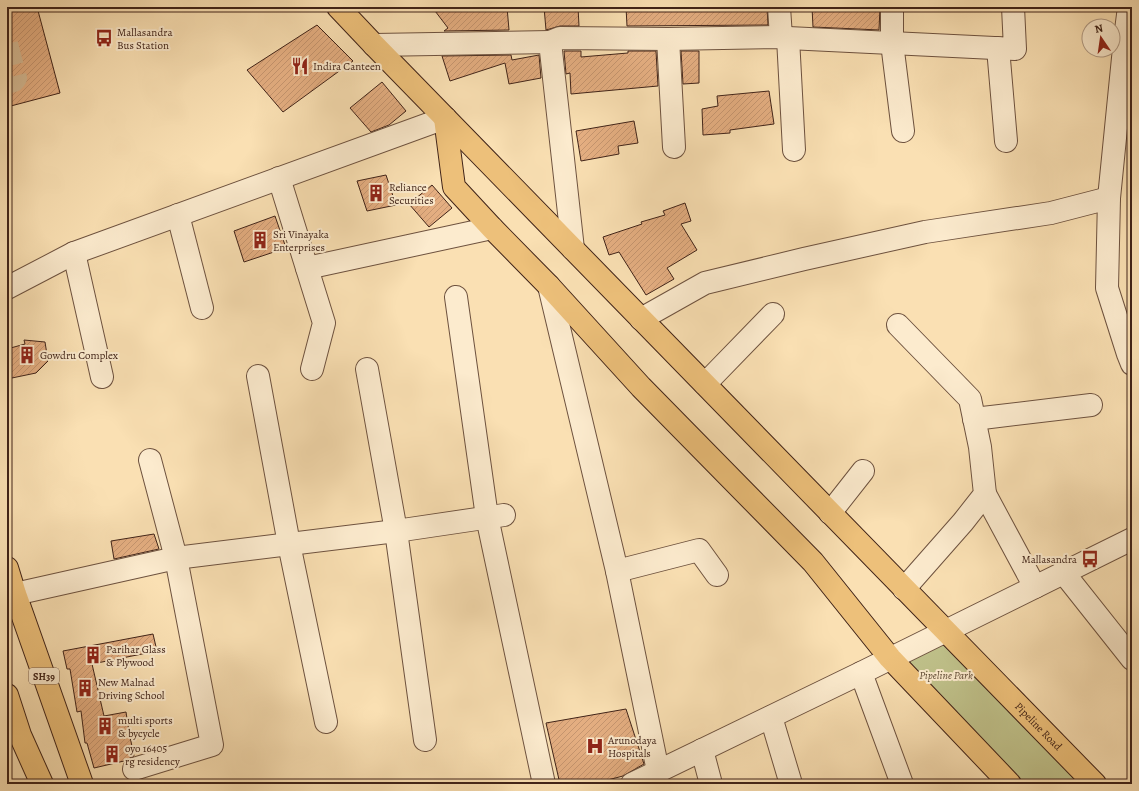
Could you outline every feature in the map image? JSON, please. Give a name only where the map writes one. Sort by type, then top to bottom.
[{"type":"main road","name":"Pipeline Road","points":[[338,7],[573,250],[1095,784]]},
{"type":"main road","points":[[445,118],[454,187],[549,286],[641,387],[814,562],[890,658],[1010,783]]},
{"type":"main road","name":"SH39","points":[[7,568],[82,784]]},
{"type":"main road","points":[[7,695],[20,735],[42,784]]},
{"type":"street","points":[[779,7],[784,38],[794,150]]},
{"type":"street","points":[[892,7],[892,43],[903,131]]},
{"type":"street","points":[[374,45],[550,42],[560,38],[784,38],[1014,49],[1013,7]]},
{"type":"street","points":[[1129,7],[1125,107],[1109,198],[1107,288],[1131,357]]},
{"type":"street","points":[[668,39],[674,147]]},
{"type":"street","points":[[550,42],[573,250]]},
{"type":"street","points":[[998,48],[1006,141]]},
{"type":"street","points":[[7,288],[74,253],[445,118]]},
{"type":"street","points":[[279,178],[324,323],[312,369]]},
{"type":"street","points":[[641,319],[705,283],[804,258],[918,234],[1051,213],[1109,198]]},
{"type":"street","points":[[178,215],[202,308]]},
{"type":"street","points":[[307,268],[492,228]]},
{"type":"street","points":[[74,253],[102,377]]},
{"type":"street","points":[[549,286],[617,571],[658,771]]},
{"type":"street","points":[[456,297],[544,784]]},
{"type":"street","points":[[705,384],[773,314]]},
{"type":"street","points":[[898,325],[970,399],[980,448],[985,494],[1035,587]]},
{"type":"street","points":[[367,369],[396,531],[425,740]]},
{"type":"street","points":[[258,376],[289,544],[326,722]]},
{"type":"street","points":[[974,419],[1091,405]]},
{"type":"street","points":[[134,769],[212,745],[176,558],[150,460]]},
{"type":"street","points":[[830,513],[863,471]]},
{"type":"street","points":[[904,589],[964,522],[985,494]]},
{"type":"street","points":[[15,594],[176,558],[396,531],[495,516]]},
{"type":"street","points":[[632,784],[861,673],[1132,538]]},
{"type":"street","points":[[617,571],[699,550],[717,574]]},
{"type":"street","points":[[1063,572],[1132,659]]},
{"type":"street","points":[[1010,783],[907,666],[951,641],[1090,784]]},
{"type":"street","points":[[861,673],[902,784]]},
{"type":"street","points":[[771,717],[791,784]]},
{"type":"street","points":[[702,750],[711,784]]},
{"type":"green space","name":"Pipeline Park","points":[[946,640],[1082,784],[1018,784],[902,663]]},
{"type":"building","points":[[7,7],[37,7],[60,93],[7,107]]},
{"type":"building","points":[[432,7],[507,7],[509,30],[444,31],[448,28]]},
{"type":"building","points":[[544,7],[578,7],[579,26],[560,26],[546,30]]},
{"type":"building","points":[[626,7],[767,7],[768,25],[627,26]]},
{"type":"building","points":[[812,7],[880,7],[879,30],[813,27]]},
{"type":"building","name":"Indira Canteen","points":[[317,25],[353,61],[283,112],[247,70]]},
{"type":"building","points":[[564,51],[581,51],[581,57],[628,53],[628,51],[656,51],[658,86],[571,94],[570,73],[566,74]]},
{"type":"building","points":[[681,51],[699,51],[699,83],[683,84]]},
{"type":"building","points":[[511,55],[512,60],[539,55],[541,78],[509,84],[505,63],[450,81],[442,56]]},
{"type":"building","points":[[382,82],[406,111],[389,125],[371,132],[350,108]]},
{"type":"building","points":[[769,91],[774,124],[730,130],[730,133],[703,135],[702,109],[718,106],[717,96]]},
{"type":"building","points":[[634,121],[638,143],[618,146],[619,154],[581,161],[576,131]]},
{"type":"building","name":"Reliance Securities","points":[[386,175],[396,205],[367,211],[357,181]]},
{"type":"building","points":[[432,185],[452,208],[429,227],[409,204]]},
{"type":"building","points":[[685,203],[691,221],[681,224],[697,250],[667,268],[674,279],[646,295],[619,252],[609,255],[603,237],[642,224],[641,222],[665,215],[663,211]]},
{"type":"building","name":"Sri Vinayaka Enterprises","points":[[275,216],[286,248],[244,262],[234,231]]},
{"type":"building","name":"Gowdru Complex","points":[[24,340],[45,342],[48,361],[36,373],[7,379],[7,349],[25,344]]},
{"type":"building","points":[[154,534],[159,549],[114,559],[111,541]]},
{"type":"building","points":[[153,634],[157,651],[92,664],[104,716],[126,712],[134,756],[124,761],[94,768],[87,743],[85,743],[81,711],[77,712],[70,669],[67,669],[63,651]]},
{"type":"building","name":"Arunodaya Hospitals","points":[[626,709],[644,764],[623,776],[592,784],[560,784],[546,723]]},
{"type":"tunnel","points":[[7,44],[16,78],[14,81],[7,83]]},
{"type":"place","name":"Mallasandra Bus Station","points":[[104,38]]},
{"type":"place","name":"Indira Canteen","points":[[300,66]]},
{"type":"place","name":"Reliance Securities","points":[[376,193]]},
{"type":"place","name":"Sri Vinayaka Enterprises","points":[[260,240]]},
{"type":"place","name":"Gowdru Complex","points":[[27,355]]},
{"type":"place","name":"Mallasandra","points":[[1090,559]]},
{"type":"place","name":"Parihar Glass & Plywood","points":[[93,655]]},
{"type":"place","name":"New Malnad Driving School","points":[[85,688]]},
{"type":"place","name":"multi sports & bycycle","points":[[105,726]]},
{"type":"place","name":"Arunodaya Hospitals","points":[[595,746]]},
{"type":"place","name":"oyo 16405 rg residency","points":[[112,754]]}]
